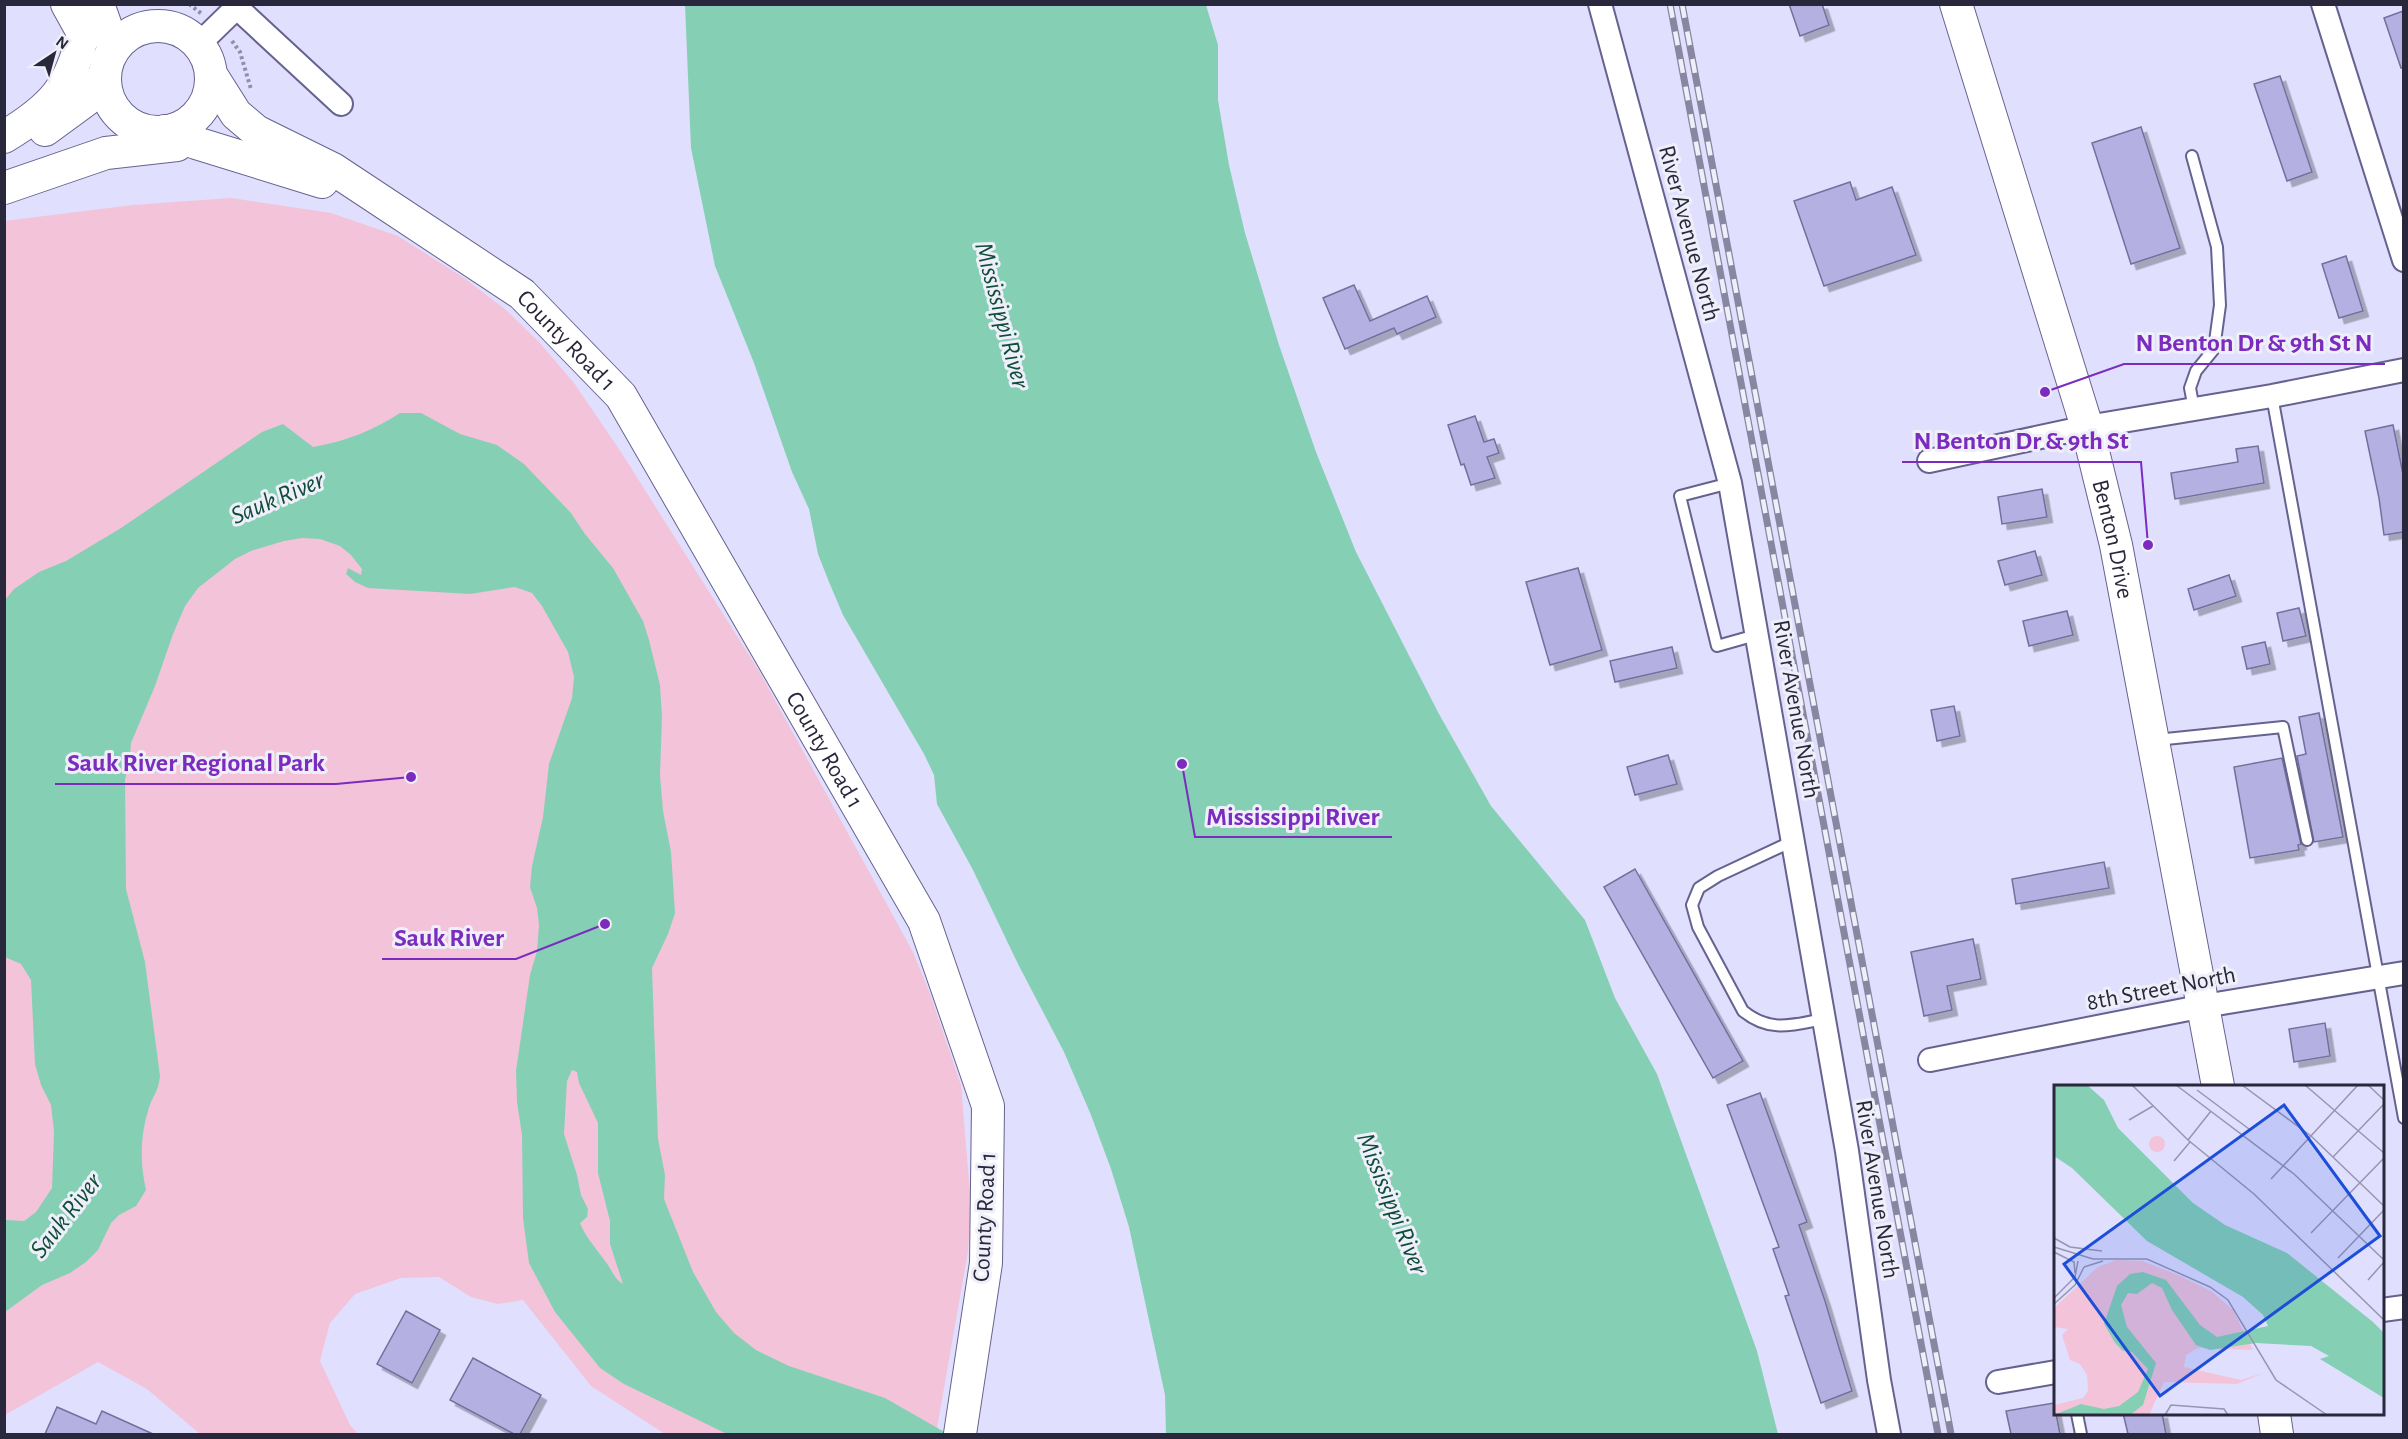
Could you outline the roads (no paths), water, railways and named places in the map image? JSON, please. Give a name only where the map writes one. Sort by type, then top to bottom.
[{"type":"street","points":[[4,137],[32,120],[56,99],[69,77],[78,56],[83,33],[67,4]]},
{"type":"street","points":[[98,4],[110,61],[107,92],[114,108],[127,121],[152,131],[165,131],[181,127],[194,118],[204,106],[210,92],[212,76],[198,27],[151,4]]},
{"type":"street","name":"River Avenue North","points":[[1600,4],[1730,483],[1846,1151],[1889,1434]]},
{"type":"street","name":"Benton Drive","points":[[1956,4],[2086,427],[2116,544],[2218,1085]]},
{"type":"street","points":[[2323,4],[2403,260]]},
{"type":"street","points":[[4,149],[40,134],[86,100],[125,37],[139,29],[163,26],[198,27],[234,6],[341,104]]},
{"type":"street","name":"County Road 1","points":[[212,76],[236,114],[256,131],[333,169],[522,294],[621,396],[924,921],[988,1106],[986,1263],[960,1434]]},
{"type":"street","points":[[4,183],[127,121]]},
{"type":"street","name":"County Road 1","points":[[165,131],[196,143],[379,199]]},
{"type":"street","points":[[4,188],[106,153],[196,143]]},
{"type":"street","points":[[1929,461],[2086,427],[2272,396],[2403,370]]},
{"type":"street","name":"8th Street North","points":[[1930,1060],[2204,1006],[2403,973]]},
{"type":"street","points":[[2384,1310],[2403,1307]]},
{"type":"street","points":[[1998,1382],[2054,1372]]},
{"type":"street","points":[[2274,1415],[2277,1434]]},
{"type":"lane","points":[[2192,156],[2217,247],[2220,305],[2214,349],[2196,371],[2190,388],[2194,409]]},
{"type":"lane","points":[[2272,396],[2403,1118]]},
{"type":"lane","points":[[1730,483],[1680,496],[1717,646],[1756,635]]},
{"type":"lane","points":[[2153,740],[2283,727],[2307,840]]},
{"type":"lane","points":[[1792,841],[1718,876],[1699,888],[1692,905],[1698,927],[1743,1011],[1755,1020],[1781,1026],[1823,1019]]},
{"type":"lane","points":[[2077,1415],[2081,1434]]},
{"type":"water","points":[[685,5],[1206,5],[1218,45],[1218,100],[1229,165],[1245,233],[1279,345],[1316,452],[1356,552],[1439,714],[1491,806],[1585,920],[1615,998],[1657,1074],[1757,1351],[1778,1434],[1166,1434],[1165,1395],[1129,1227],[1091,1115],[1064,1052],[973,870],[937,804],[934,775],[924,754],[843,615],[818,554],[809,509],[792,472],[754,363],[715,266],[691,148]]},
{"type":"water","name":"Sauk River","points":[[400,413],[421,413],[460,434],[497,445],[524,464],[571,513],[613,568],[643,621],[660,685],[662,717],[660,775],[663,811],[671,852],[675,913],[652,968],[658,1139],[665,1175],[664,1199],[693,1272],[716,1312],[734,1333],[756,1350],[789,1366],[885,1398],[948,1434],[727,1434],[624,1384],[600,1368],[555,1312],[529,1263],[523,1218],[522,1135],[517,1102],[516,1071],[530,975],[537,951],[539,925],[537,908],[530,887],[532,866],[543,817],[549,764],[572,698],[574,677],[568,652],[532,593],[515,587],[470,594],[368,588],[355,582],[346,574],[348,568],[361,575],[362,569],[351,555],[340,546],[320,539],[302,538],[284,541],[251,551],[235,559],[198,588],[185,606],[173,634],[155,686],[131,743],[125,780],[126,889],[145,962],[160,1076],[143,1131],[142,1160],[146,1190],[136,1206],[119,1215],[111,1223],[98,1250],[86,1262],[70,1273],[42,1285],[5,1312],[5,1220],[24,1221],[36,1212],[52,1188],[54,1132],[51,1105],[41,1085],[35,1064],[31,980],[21,964],[5,957],[5,600],[14,589],[39,572],[66,561],[121,528],[262,432],[283,424],[313,447],[348,438]],"holes":[[[572,1070],[577,1072],[579,1083],[598,1123],[598,1173],[610,1221],[610,1244],[623,1284],[588,1238],[580,1223],[587,1217],[588,1209],[581,1195],[564,1134],[567,1081]]]},
{"type":"railway","points":[[1670,4],[1938,1434]]},
{"type":"railway","points":[[1682,4],[1951,1434]]},
{"type":"place","name":"N Benton Dr & 9th St N","points":[[2045,392]]},
{"type":"place","name":"N Benton Dr & 9th St","points":[[2148,545]]},
{"type":"place","name":"Mississippi River","points":[[1182,764]]},
{"type":"place","name":"Sauk River Regional Park","points":[[411,777]]},
{"type":"place","name":"Sauk River","points":[[605,924]]}]
